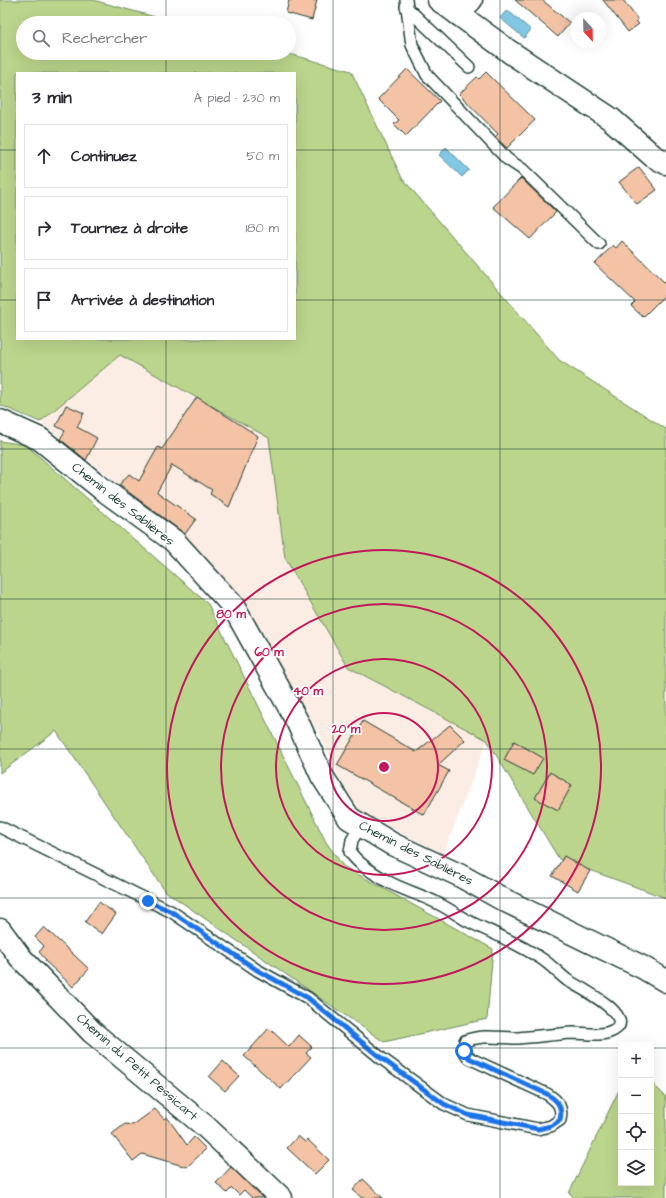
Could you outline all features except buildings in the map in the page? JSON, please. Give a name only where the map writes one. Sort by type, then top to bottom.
[{"type":"street","points":[[439,0],[464,7],[510,52],[611,119],[653,156],[666,163]]},
{"type":"street","name":"Chemin des Sablières","points":[[0,421],[40,439],[101,488],[174,542],[233,606],[298,723],[322,776],[349,818],[392,844],[458,875],[506,901],[666,981]]},
{"type":"street","name":"Chemin du Petit Pessicart","points":[[0,930],[20,957],[92,1032],[206,1127],[281,1198]]},
{"type":"lane","points":[[406,4],[469,67]]},
{"type":"lane","points":[[406,4],[412,45],[427,74],[507,159],[522,169],[599,244]]},
{"type":"lane","points":[[0,827],[172,912],[257,970],[308,998],[381,1058],[444,1104],[468,1115],[518,1126],[538,1129],[551,1126],[560,1120],[562,1111],[558,1102],[547,1094],[469,1058],[464,1051],[465,1041],[475,1037],[517,1038],[573,1033],[598,1034],[609,1032],[615,1030],[618,1026],[619,1020],[614,1011],[597,998],[568,980],[542,959],[517,944],[466,919],[436,902],[385,881],[362,864],[350,852],[352,840],[362,826]]},
{"type":"shaded area","points":[[120,355],[269,438],[285,558],[348,667],[487,740],[443,856],[351,806],[321,736],[194,545],[40,422]]},
{"type":"green space","points":[[0,0],[93,0],[151,16],[16,16],[16,60],[296,60],[296,56],[351,71],[402,178],[559,360],[666,429],[666,898],[559,859],[487,740],[348,667],[285,558],[269,438],[120,355],[40,422],[0,405]]},
{"type":"green space","points":[[0,441],[26,445],[208,604],[326,842],[343,866],[493,949],[487,1019],[384,1042],[165,891],[56,731],[0,773]]},
{"type":"green space","points":[[654,1085],[666,1097],[666,1198],[575,1198],[569,1193],[618,1092],[618,1186],[654,1186]]},
{"type":"water","points":[[507,10],[531,30],[524,38],[500,18]]},
{"type":"water","points":[[446,147],[469,170],[462,177],[439,155]]},
{"type":"route","points":[[148,901],[172,912],[257,970],[308,998],[381,1058],[444,1104],[468,1115],[538,1129],[551,1126],[560,1120],[562,1111],[558,1102],[547,1094],[469,1058],[464,1051]]}]
